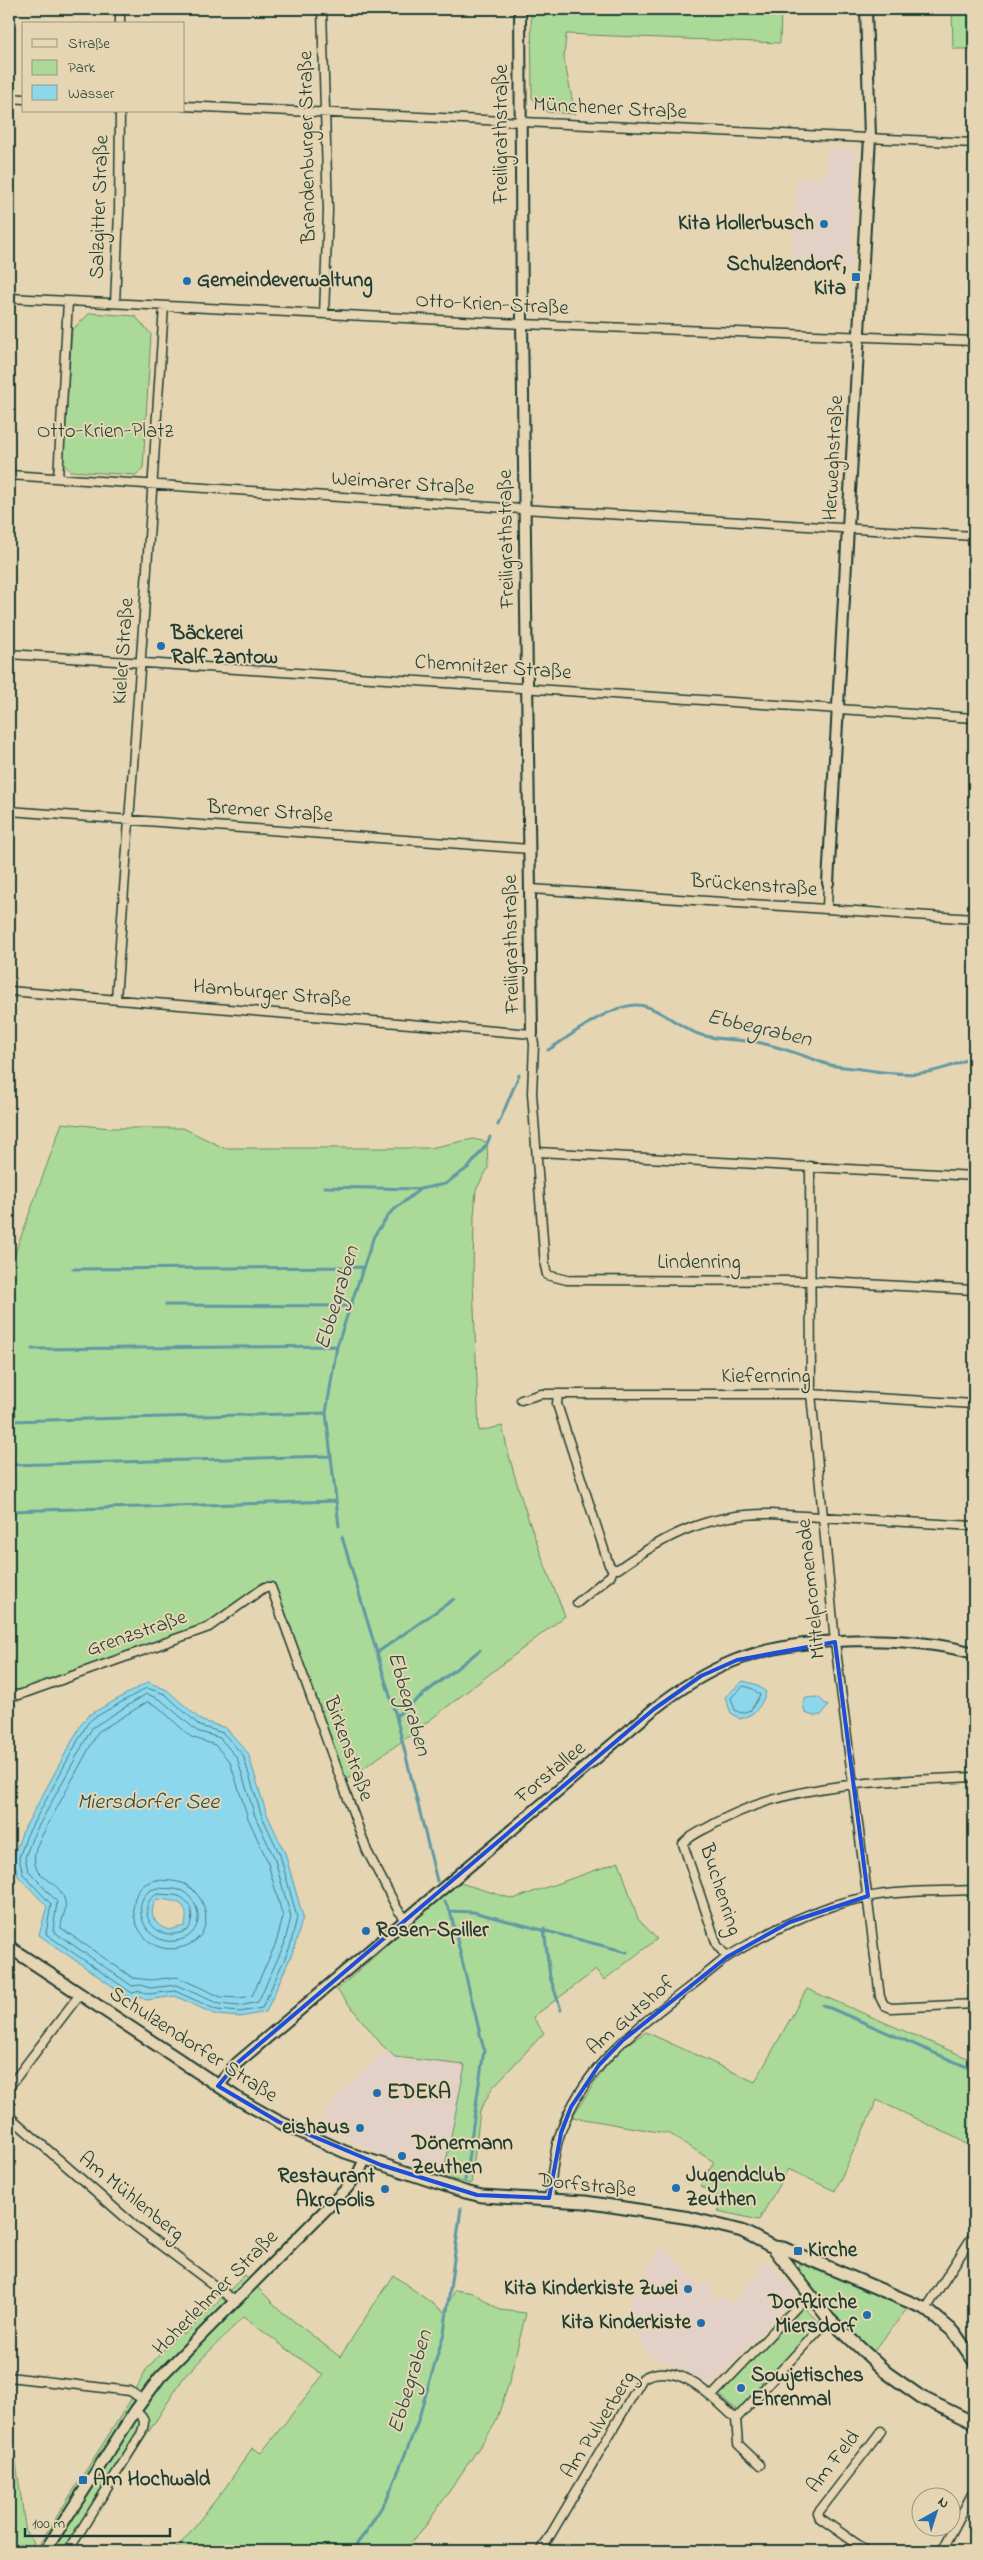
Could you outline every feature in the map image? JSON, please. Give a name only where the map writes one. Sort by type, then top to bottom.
[{"type":"main road","name":"Schulzendorfer Straße","points":[[9,1947],[218,2086],[279,2122],[365,2160]]},
{"type":"main road","name":"Dorfstraße","points":[[365,2160],[477,2195],[549,2198],[710,2222],[742,2231],[773,2247],[783,2248],[926,2309],[954,2332],[974,2361]]},
{"type":"main road","name":"Dorfstraße","points":[[773,2247],[829,2319],[852,2342],[902,2385],[974,2422]]},
{"type":"street","points":[[120,9],[120,22]]},
{"type":"street","name":"Brandenburger Straße","points":[[322,9],[328,211],[324,314]]},
{"type":"street","name":"Freiligrathstraße","points":[[520,9],[522,324],[533,1068]]},
{"type":"street","name":"Herweghstraße","points":[[826,908],[839,708],[870,137],[866,9]]},
{"type":"street","points":[[9,98],[22,99]]},
{"type":"street","name":"Münchener Straße","points":[[185,106],[974,143]]},
{"type":"street","name":"Salzgitter Straße","points":[[115,303],[119,212],[120,112]]},
{"type":"street","name":"Otto-Krien-Straße","points":[[9,298],[522,324],[974,341]]},
{"type":"street","points":[[58,478],[68,301]]},
{"type":"street","name":"Kieler Straße","points":[[116,999],[141,663],[164,306]]},
{"type":"street","name":"Weimarer Straße","points":[[9,475],[152,486],[974,536]]},
{"type":"street","name":"Chemnitzer Straße","points":[[9,654],[974,718]]},
{"type":"street","name":"Bremer Straße","points":[[9,811],[530,849]]},
{"type":"street","name":"Brückenstraße","points":[[531,890],[974,919]]},
{"type":"street","name":"Hamburger Straße","points":[[9,992],[116,999],[532,1034]]},
{"type":"street","name":"Lindenring","points":[[533,1068],[544,1266],[547,1275],[566,1280],[810,1281],[974,1290]]},
{"type":"street","points":[[538,1152],[974,1176]]},
{"type":"street","name":"Mittelpromenade","points":[[810,1166],[812,1394],[822,1517],[835,1642],[880,1998],[884,2005],[891,2008],[974,2004]]},
{"type":"street","name":"Kiefernring","points":[[521,1400],[541,1394],[812,1394],[974,1404]]},
{"type":"street","points":[[558,1394],[557,1404],[575,1464],[609,1565],[613,1570]]},
{"type":"street","points":[[613,1570],[618,1570],[661,1540],[710,1520],[760,1514],[974,1526]]},
{"type":"street","points":[[577,1603],[611,1575],[613,1570]]},
{"type":"street","name":"Grenzstraße","points":[[9,1694],[19,1695],[209,1627],[268,1586]]},
{"type":"street","name":"Birkenstraße","points":[[268,1586],[271,1587],[367,1851],[398,1910],[406,1920]]},
{"type":"street","name":"Forstallee","points":[[218,2086],[236,2064],[654,1709],[685,1686],[716,1668],[750,1656],[835,1642],[906,1641],[950,1647],[974,1653]]},
{"type":"street","name":"Buchenring","points":[[974,1777],[853,1784],[791,1795],[729,1815],[683,1844],[718,1945],[726,1957],[790,1922],[868,1896],[974,1890]]},
{"type":"street","name":"Am Gutshof","points":[[549,2198],[560,2133],[571,2107],[593,2072],[622,2041],[726,1957]]},
{"type":"street","points":[[9,2087],[80,1994]]},
{"type":"street","name":"Am Mühlenberg","points":[[9,2116],[135,2226],[235,2301]]},
{"type":"street","name":"Hoherlehmer Straße","points":[[45,2551],[135,2411],[165,2372],[347,2188],[365,2160]]},
{"type":"street","points":[[926,2309],[974,2234]]},
{"type":"street","points":[[711,2397],[809,2294]]},
{"type":"street","points":[[760,2465],[738,2444],[736,2419],[829,2319]]},
{"type":"street","name":"Am Pulverberg","points":[[541,2551],[643,2378],[663,2371],[676,2375],[711,2397],[736,2419]]},
{"type":"street","points":[[9,2377],[130,2391],[143,2400]]},
{"type":"street","points":[[68,2551],[141,2434],[145,2424],[144,2417],[135,2411]]},
{"type":"street","name":"Am Feld","points":[[867,2551],[820,2518],[818,2513],[881,2431]]},
{"type":"street","points":[[942,2551],[972,2494]]},
{"type":"highlighted area","points":[[835,1642],[868,1896],[790,1922],[727,1957],[622,2041],[599,2065],[571,2107],[561,2133],[549,2198],[477,2195],[381,2165],[279,2122],[218,2086],[236,2064],[654,1709],[701,1676],[737,1660]]},
{"type":"shaded area","name":"Kita Hollerbusch","points":[[827,149],[857,150],[851,270],[792,269],[796,178],[817,180],[826,169]]},
{"type":"shaded area","points":[[387,2049],[395,2057],[407,2060],[466,2064],[443,2177],[384,2155],[318,2126],[335,2098]]},
{"type":"shaded area","name":"Kita Kinderkiste","points":[[661,2245],[702,2285],[706,2281],[712,2287],[709,2291],[718,2301],[723,2296],[731,2304],[754,2279],[763,2259],[782,2276],[795,2295],[729,2367],[713,2381],[705,2384],[687,2371],[648,2355],[636,2335],[626,2312]]},
{"type":"green space","points":[[531,9],[781,9],[780,43],[566,34],[564,58],[575,114],[547,112],[532,98]]},
{"type":"green space","points":[[952,9],[974,9],[974,49],[953,49]]},
{"type":"green space","name":"Otto-Krien-Platz","points":[[90,313],[135,316],[151,334],[143,468],[136,475],[70,471],[63,464],[72,330]]},
{"type":"green space","points":[[62,1123],[110,1128],[183,1128],[224,1148],[430,1148],[473,1139],[487,1142],[488,1168],[476,1190],[474,1216],[473,1283],[479,1431],[502,1426],[529,1522],[565,1616],[404,1740],[343,1782],[272,1581],[263,1585],[209,1624],[41,1684],[14,1691],[13,1711],[9,1719],[9,1284],[14,1256]]},
{"type":"green space","points":[[619,1862],[638,1919],[657,1939],[604,1980],[596,1970],[533,2017],[544,2033],[492,2088],[480,2111],[471,2184],[443,2177],[465,2065],[395,2057],[382,2045],[337,1990],[457,1882],[513,1899]]},
{"type":"green space","points":[[807,1989],[974,2061],[974,2149],[956,2138],[877,2100],[835,2191],[788,2169],[759,2220],[718,2211],[724,2200],[700,2186],[714,2162],[670,2134],[572,2117],[604,2069],[624,2046],[646,2032],[755,2082]]},
{"type":"green space","points":[[808,2263],[910,2305],[874,2351],[837,2322],[798,2271],[800,2264]]},
{"type":"green space","points":[[245,2275],[281,2311],[340,2357],[393,2275],[444,2312],[455,2290],[474,2293],[500,2310],[526,2313],[508,2386],[495,2424],[427,2524],[404,2551],[175,2551],[225,2488],[252,2448],[261,2453],[323,2375],[243,2317],[184,2377],[72,2551],[47,2551],[42,2548],[39,2551],[35,2551],[130,2401],[146,2370],[180,2331],[184,2335]]},
{"type":"green space","points":[[801,2305],[820,2323],[738,2411],[720,2396],[721,2391]]},
{"type":"green space","points":[[9,2413],[26,2533],[34,2542],[30,2551],[9,2551]]},
{"type":"water","points":[[743,1681],[755,1684],[766,1692],[757,1709],[750,1715],[740,1719],[731,1713],[725,1697]]},
{"type":"water","name":"Miersdorfer See","points":[[148,1682],[167,1690],[202,1721],[226,1728],[248,1753],[266,1812],[285,1853],[303,1917],[294,1949],[266,2012],[240,2017],[216,2015],[175,1996],[147,2000],[139,1996],[135,2002],[39,1935],[47,1906],[18,1876],[13,1858],[22,1833],[83,1721],[89,1715]],"holes":[[[157,1899],[176,1902],[184,1907],[186,1912],[185,1926],[169,1930],[159,1925],[152,1913]]]},
{"type":"water","points":[[818,1697],[828,1706],[821,1715],[814,1716],[805,1713],[803,1703],[806,1698]]},
{"type":"waterway","name":"Ebbegraben","points":[[548,1050],[601,1016],[635,1005],[660,1012],[685,1028],[701,1035],[761,1043],[834,1066],[905,1074],[931,1072],[974,1056]]},
{"type":"waterway","name":"Ebbegraben","points":[[498,1125],[519,1075]]},
{"type":"waterway","name":"Ebbegraben","points":[[339,1526],[326,1413],[337,1346],[374,1236],[391,1212],[420,1189],[445,1184],[469,1167],[487,1144],[490,1137]]},
{"type":"waterway","points":[[324,1187],[420,1189]]},
{"type":"waterway","points":[[73,1269],[363,1267]]},
{"type":"waterway","points":[[166,1305],[350,1306]]},
{"type":"waterway","points":[[32,1349],[337,1346]]},
{"type":"waterway","points":[[9,1421],[326,1413]]},
{"type":"waterway","points":[[9,1465],[331,1456]]},
{"type":"waterway","points":[[9,1511],[336,1501]]},
{"type":"waterway","name":"Ebbegraben","points":[[342,1537],[396,1716],[437,1881]]},
{"type":"waterway","points":[[378,1652],[454,1599]]},
{"type":"waterway","points":[[396,1716],[480,1650]]},
{"type":"waterway","name":"Ebbegraben","points":[[445,1902],[450,1911],[484,2050],[465,2180]]},
{"type":"waterway","points":[[450,1911],[473,1912],[627,1952]]},
{"type":"waterway","points":[[544,1929],[550,1977],[561,2010]]},
{"type":"waterway","points":[[823,2005],[974,2070]]},
{"type":"waterway","name":"Ebbegraben","points":[[351,2551],[366,2532],[388,2497],[417,2424],[444,2333],[461,2208]]},
{"type":"place","name":"Kita Hollerbusch","points":[[824,224]]},
{"type":"place","name":"Schulzendorf, Kita","points":[[856,277]]},
{"type":"place","name":"Gemeindeverwaltung","points":[[187,281]]},
{"type":"place","name":"Bäckerei Ralf Zantow","points":[[161,646]]},
{"type":"place","name":"Rosen-Spiller","points":[[366,1931]]},
{"type":"place","name":"EDEKA","points":[[377,2093]]},
{"type":"place","name":"eishaus","points":[[360,2128]]},
{"type":"place","name":"Dönermann Zeuthen","points":[[402,2156]]},
{"type":"place","name":"Jugendclub Zeuthen","points":[[676,2188]]},
{"type":"place","name":"Restaurant Akropolis","points":[[385,2189]]},
{"type":"place","name":"Kirche","points":[[798,2251]]},
{"type":"place","name":"Kita Kinderkiste Zwei","points":[[688,2289]]},
{"type":"place","name":"Dorfkirche Miersdorf","points":[[867,2315]]},
{"type":"place","name":"Kita Kinderkiste","points":[[701,2323]]},
{"type":"place","name":"Sowjetisches Ehrenmal","points":[[741,2388]]},
{"type":"place","name":"Am Hochwald","points":[[83,2480]]}]
